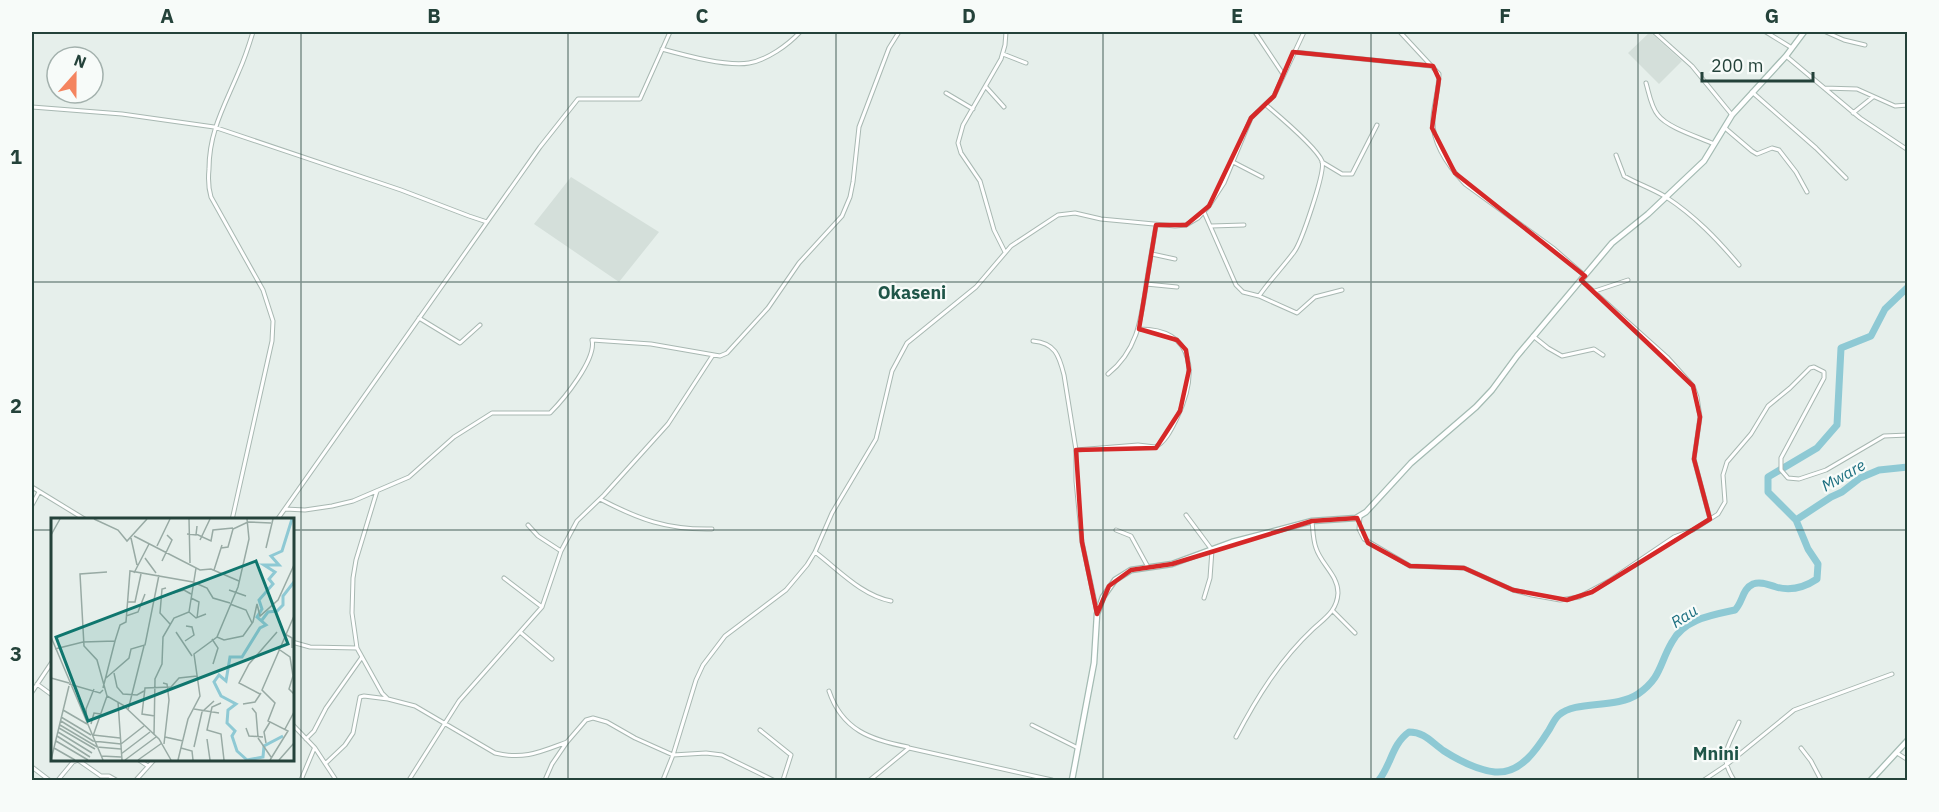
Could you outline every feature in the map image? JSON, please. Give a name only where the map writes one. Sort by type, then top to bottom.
[{"type":"street","points":[[232,518],[272,341],[273,321],[263,290],[209,191],[211,141],[214,127],[240,69],[253,32]]},
{"type":"street","points":[[278,518],[540,147],[578,99],[640,99],[670,32]]},
{"type":"street","points":[[662,49],[702,58],[749,63],[771,54],[800,32]]},
{"type":"street","points":[[285,508],[305,510],[332,506],[377,491],[409,477],[454,437],[492,413],[549,413],[589,361],[594,347],[592,340],[651,344],[720,356],[727,352],[768,308],[799,263],[842,216],[853,182],[859,127],[889,48],[899,32]]},
{"type":"street","points":[[1005,252],[994,230],[980,181],[959,148],[959,136],[1003,54],[1006,32]]},
{"type":"street","points":[[1255,32],[1284,74]]},
{"type":"street","points":[[663,780],[703,664],[733,628],[786,590],[815,552],[832,513],[876,439],[892,371],[907,343],[976,287],[1005,252],[1058,215],[1066,213],[1156,225],[1182,226],[1198,218],[1224,183],[1251,118],[1274,96],[1304,32]]},
{"type":"street","points":[[1400,32],[1439,74],[1432,128],[1438,146],[1450,166],[1465,184],[1554,248],[1595,291],[1667,357],[1693,386],[1700,417],[1694,459],[1710,519]]},
{"type":"street","points":[[1654,32],[1692,66],[1732,115]]},
{"type":"street","points":[[1766,32],[1792,48]]},
{"type":"street","points":[[1097,614],[1115,580],[1131,570],[1172,564],[1232,542],[1312,521],[1346,520],[1360,516],[1371,508],[1411,463],[1476,407],[1492,390],[1533,336],[1612,243],[1648,214],[1704,161],[1732,115],[1786,56],[1804,32]]},
{"type":"street","points":[[1826,32],[1844,40],[1865,45]]},
{"type":"street","points":[[1293,52],[1433,66]]},
{"type":"street","points":[[1003,54],[1026,63]]},
{"type":"street","points":[[1786,56],[1853,113],[1908,150]]},
{"type":"street","points":[[1646,83],[1654,109],[1661,118],[1714,144]]},
{"type":"street","points":[[986,87],[1004,107]]},
{"type":"street","points":[[1824,88],[1857,89],[1899,107],[1908,105]]},
{"type":"street","points":[[1752,92],[1816,148],[1846,178]]},
{"type":"street","points":[[946,93],[973,110]]},
{"type":"street","points":[[1853,113],[1874,97]]},
{"type":"street","points":[[1266,105],[1323,162],[1342,174],[1352,174],[1377,124]]},
{"type":"street","points":[[32,106],[122,114],[214,127],[401,190],[487,222]]},
{"type":"street","points":[[1725,128],[1757,154],[1772,148],[1779,150],[1796,172],[1807,192]]},
{"type":"street","points":[[1616,155],[1624,176],[1666,197],[1706,227],[1739,265]]},
{"type":"street","points":[[1233,162],[1262,177]]},
{"type":"street","points":[[1259,296],[1298,246],[1320,183],[1323,162]]},
{"type":"street","points":[[1204,212],[1236,285],[1243,292],[1259,296],[1297,313],[1315,297],[1341,290]]},
{"type":"street","points":[[1108,374],[1126,357],[1139,329],[1156,225]]},
{"type":"street","points":[[1211,226],[1244,225]]},
{"type":"street","points":[[1152,254],[1176,259]]},
{"type":"street","points":[[1595,291],[1628,280]]},
{"type":"street","points":[[1146,284],[1177,287]]},
{"type":"street","points":[[419,318],[460,343],[480,325]]},
{"type":"street","points":[[1076,450],[1138,445],[1155,447],[1164,440],[1174,424],[1188,384],[1189,360],[1186,350],[1170,336],[1139,329]]},
{"type":"street","points":[[1533,336],[1544,346],[1562,356],[1594,349],[1603,355]]},
{"type":"street","points":[[1033,341],[1048,344],[1061,363],[1076,450],[1076,481],[1082,542],[1097,614],[1094,663],[1072,780]]},
{"type":"street","points":[[410,780],[469,687],[542,607],[561,551],[582,515],[600,499],[668,424],[713,355]]},
{"type":"street","points":[[1360,516],[1359,529],[1364,539],[1410,566],[1464,568],[1514,590],[1560,600],[1592,592],[1664,543],[1693,530],[1710,519],[1724,506],[1723,475],[1728,462],[1751,434],[1767,407],[1810,368],[1821,369],[1824,372],[1824,378],[1781,458],[1781,470],[1788,478],[1794,480],[1826,470],[1884,436],[1908,435]]},
{"type":"street","points":[[32,486],[84,518]]},
{"type":"street","points":[[377,491],[362,538],[353,578],[352,613],[357,648],[377,685],[388,699]]},
{"type":"street","points":[[32,505],[39,492]]},
{"type":"street","points":[[600,499],[625,512],[657,524],[691,530],[712,529]]},
{"type":"street","points":[[1186,515],[1212,550],[1210,578],[1204,598]]},
{"type":"street","points":[[1236,737],[1252,705],[1282,662],[1333,611],[1337,585],[1316,550],[1312,521]]},
{"type":"street","points":[[528,525],[538,536],[561,551]]},
{"type":"street","points":[[1116,530],[1131,536],[1148,567]]},
{"type":"street","points":[[815,552],[873,596],[891,601]]},
{"type":"street","points":[[504,578],[542,607]]},
{"type":"street","points":[[1333,611],[1355,633]]},
{"type":"street","points":[[520,632],[552,659]]},
{"type":"street","points":[[294,643],[310,647],[357,648]]},
{"type":"street","points":[[306,739],[314,731],[326,708],[362,657]]},
{"type":"street","points":[[32,692],[51,664]]},
{"type":"street","points":[[1704,780],[1725,766],[1794,710],[1892,674]]},
{"type":"street","points":[[37,684],[51,694]]},
{"type":"street","points":[[829,691],[838,713],[858,730],[888,743],[1052,780]]},
{"type":"street","points":[[326,763],[345,745],[353,733],[360,697],[364,696],[415,706],[495,753],[509,757],[535,754],[567,742]]},
{"type":"street","points":[[545,780],[552,764],[567,742],[586,720],[593,718],[607,722],[673,755],[706,753],[722,755],[773,780]]},
{"type":"street","points":[[1734,780],[1725,766],[1726,755],[1739,722]]},
{"type":"street","points":[[1032,725],[1078,748]]},
{"type":"street","points":[[294,726],[315,748],[336,780]]},
{"type":"street","points":[[760,730],[779,743],[791,755],[783,780]]},
{"type":"street","points":[[1870,780],[1908,740]]},
{"type":"street","points":[[870,780],[909,747]]},
{"type":"street","points":[[301,780],[315,748]]},
{"type":"street","points":[[1801,748],[1821,780]]},
{"type":"street","points":[[1895,752],[1908,760]]},
{"type":"street","points":[[58,780],[76,761]]},
{"type":"street","points":[[79,761],[101,776],[109,776],[116,780]]},
{"type":"street","points":[[142,761],[148,766]]},
{"type":"street","points":[[136,780],[152,761]]},
{"type":"street","points":[[32,767],[49,780]]},
{"type":"highlighted area","points":[[1293,52],[1433,66],[1439,79],[1432,128],[1455,173],[1585,276],[1581,280],[1693,386],[1700,417],[1694,459],[1710,519],[1592,592],[1567,600],[1513,590],[1464,568],[1410,566],[1368,543],[1357,518],[1312,521],[1172,564],[1131,570],[1109,586],[1097,614],[1082,542],[1076,450],[1156,448],[1180,411],[1189,370],[1186,350],[1177,340],[1139,329],[1156,225],[1186,225],[1209,206],[1251,118],[1274,96]]},
{"type":"shaded area","points":[[1650,32],[1682,61],[1659,84],[1628,53]]},
{"type":"shaded area","points":[[571,177],[659,232],[619,282],[534,224]]},
{"type":"waterway","name":"Rau","points":[[1379,780],[1399,742],[1409,732],[1424,736],[1444,751],[1475,767],[1495,772],[1513,769],[1527,759],[1556,718],[1566,710],[1619,702],[1629,699],[1646,688],[1656,676],[1677,634],[1699,619],[1735,610],[1749,586],[1759,583],[1792,588],[1817,579],[1818,564],[1808,549],[1796,520],[1768,492],[1768,477],[1817,448],[1837,425],[1841,348],[1871,336],[1885,309],[1908,287]]},
{"type":"waterway","name":"Mware","points":[[1796,520],[1842,492],[1860,478],[1879,470],[1908,467]]},
{"type":"district","name":"Okaseni","points":[[912,293]]},
{"type":"district","name":"Mnini","points":[[1716,754]]}]
